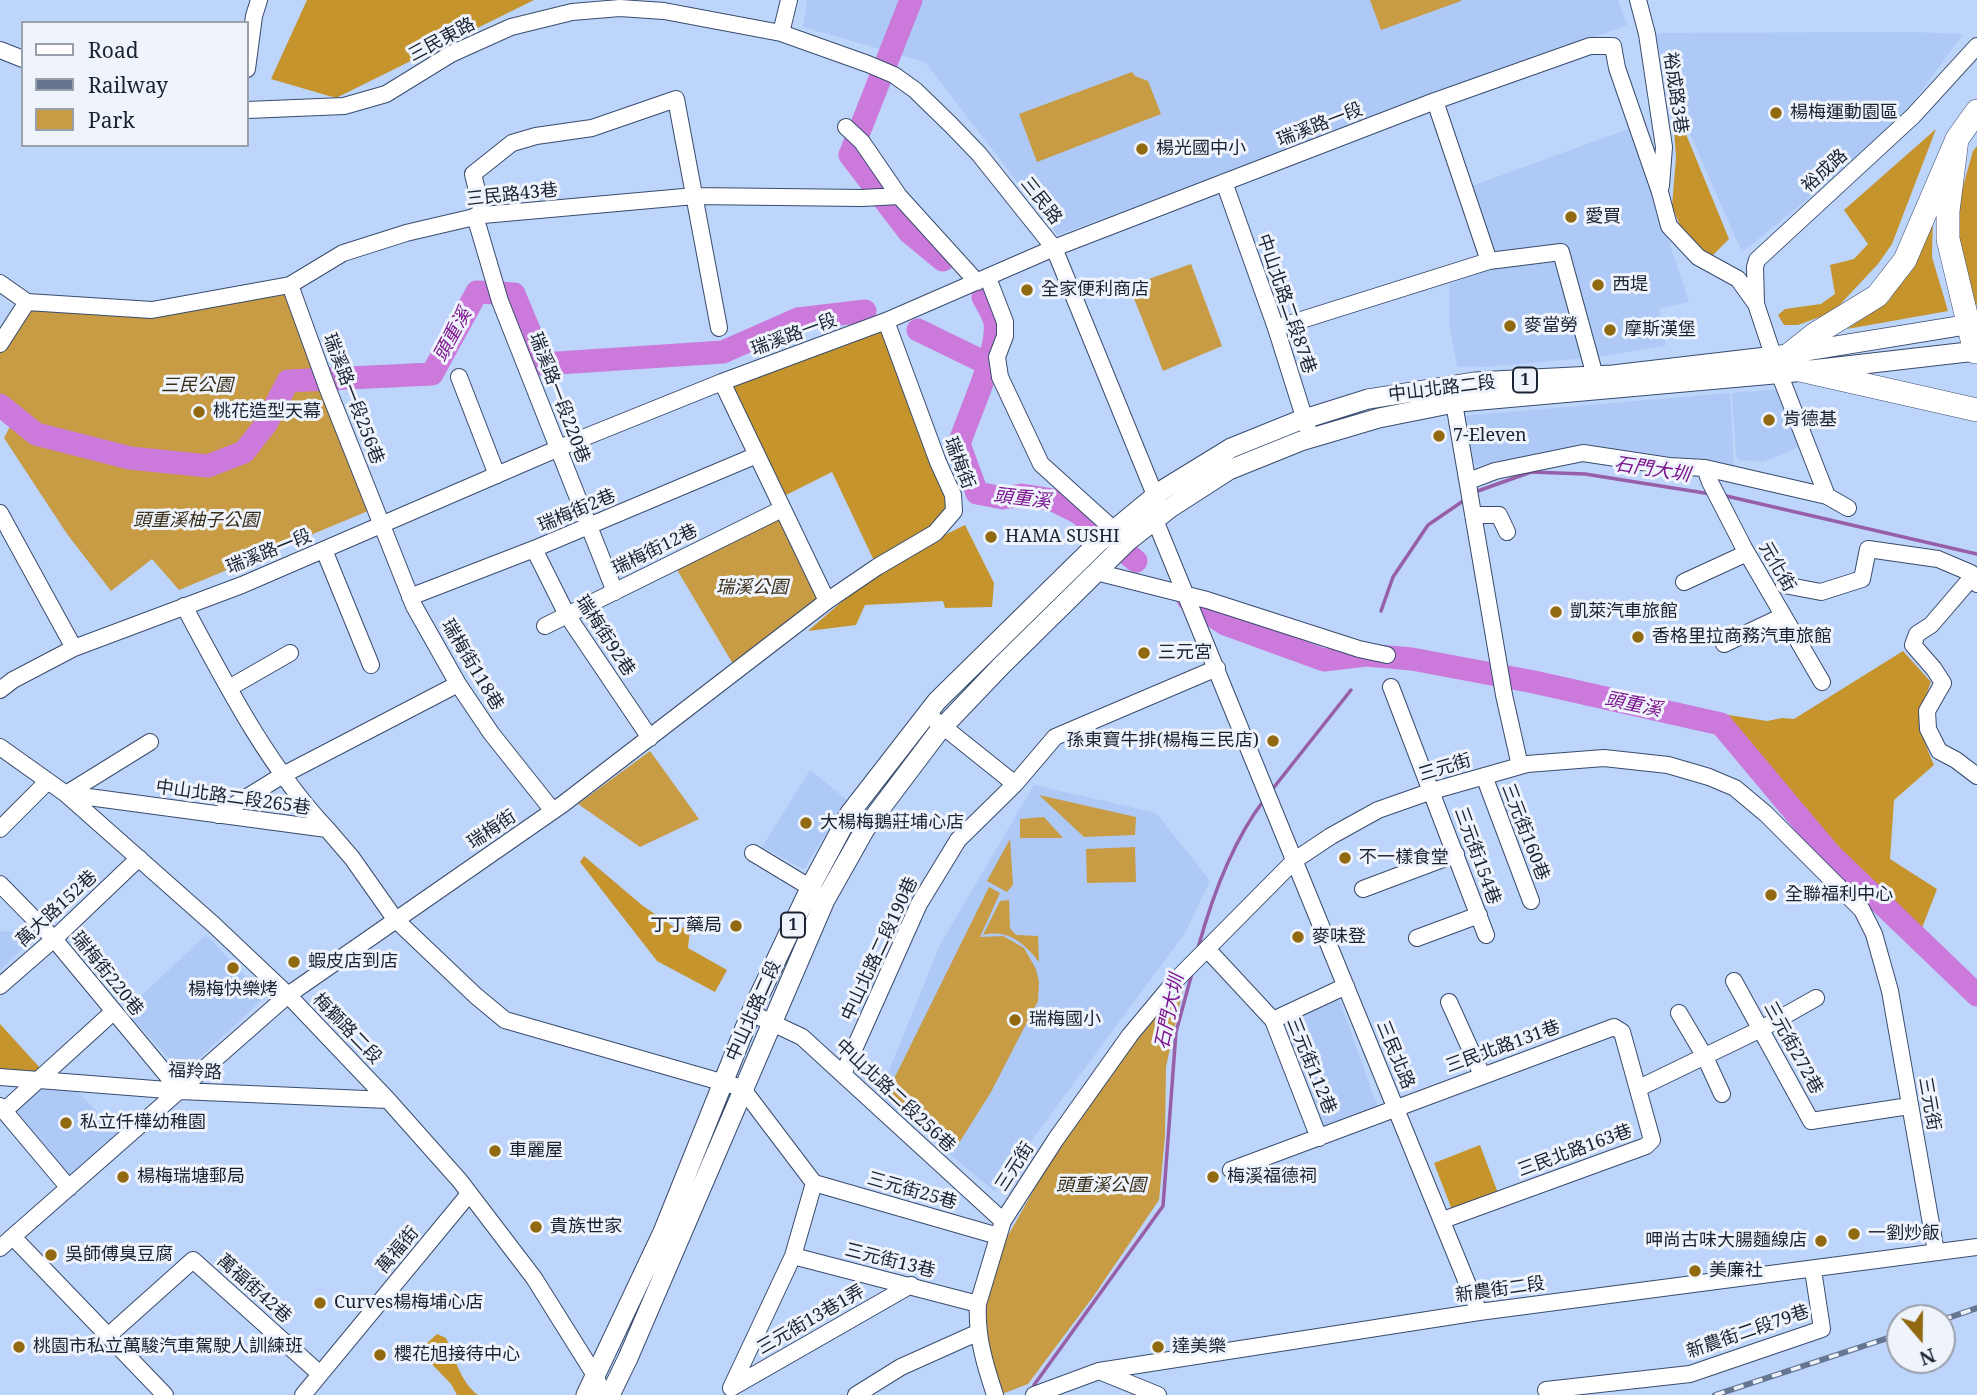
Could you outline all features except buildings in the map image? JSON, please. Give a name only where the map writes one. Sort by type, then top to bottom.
[{"type":"highway","points":[[1786,363],[1815,334],[1877,296],[1905,260],[1957,139],[1977,111]]},
{"type":"highway","points":[[1957,139],[1948,211],[1948,239],[1973,323],[1976,352]]},
{"type":"highway","points":[[1786,363],[1977,410]]},
{"type":"main road","name":"中山北路二段","points":[[1121,535],[1155,520],[1229,470],[1311,439],[1379,418],[1454,403],[1786,363],[1973,323]]},
{"type":"main road","name":"中山北路二段","points":[[1121,535],[1156,495],[1231,447],[1304,419],[1368,399],[1475,382],[1976,352]]},
{"type":"main road","name":"1","points":[[1101,558],[1121,535]]},
{"type":"main road","name":"中山北路二段","points":[[610,1395],[628,1358],[733,1085],[751,1013],[850,813],[937,701],[1101,558]]},
{"type":"main road","name":"中山北路二段","points":[[586,1395],[600,1386],[663,1233],[733,1085],[770,1023],[825,900],[865,829],[944,726],[1101,558]]},
{"type":"street","points":[[248,61],[254,16],[259,0]]},
{"type":"street","points":[[781,33],[789,0]]},
{"type":"street","name":"裕成路3巷","points":[[1638,0],[1647,34],[1664,147],[1660,192]]},
{"type":"street","name":"三民東路","points":[[248,110],[344,106],[386,94],[451,54],[511,27],[572,12],[620,8],[664,11],[781,33]]},
{"type":"street","name":"三民路","points":[[781,33],[894,75],[915,90],[979,154],[1054,248],[1156,495]]},
{"type":"street","name":"瑞溪路一段","points":[[0,690],[13,680],[74,648],[324,550],[558,448],[722,382],[886,321],[1054,248],[1435,102],[1590,46],[1613,46]]},
{"type":"street","name":"裕成路3巷","points":[[1613,46],[1617,68],[1669,226],[1698,257],[1738,279],[1756,304],[1786,363],[1827,496]]},
{"type":"street","name":"裕成路","points":[[1756,304],[1755,267],[1758,260],[1913,116],[1977,46]]},
{"type":"street","points":[[0,50],[21,58]]},
{"type":"street","name":"瑞溪路一段220巷","points":[[615,592],[500,301],[479,215],[473,174],[512,143],[536,136],[592,128],[676,99],[695,196]]},
{"type":"street","points":[[1435,102],[1489,261]]},
{"type":"street","points":[[846,128],[862,142],[900,195],[983,280],[1004,322],[1005,336],[997,357],[1000,377],[1041,464],[1121,535]]},
{"type":"street","name":"中山北路二段87巷","points":[[1224,182],[1276,328],[1311,439]]},
{"type":"street","name":"三民路43巷","points":[[27,302],[152,310],[290,285],[343,253],[406,233],[479,215],[695,196],[862,198],[900,195]]},
{"type":"street","points":[[695,196],[719,328]]},
{"type":"street","points":[[1276,328],[1489,261],[1561,252],[1595,376]]},
{"type":"street","points":[[0,283],[27,302],[0,344]]},
{"type":"street","name":"瑞溪路一段256巷","points":[[290,285],[381,525]]},
{"type":"street","name":"瑞梅街","points":[[6,1243],[288,995],[552,811],[827,601],[877,567],[935,533],[954,511],[953,495],[938,462],[886,321]]},
{"type":"street","points":[[458,377],[497,475]]},
{"type":"street","points":[[722,382],[827,601]]},
{"type":"street","points":[[1454,403],[1470,483],[1472,512],[1499,669],[1520,766]]},
{"type":"street","points":[[1470,483],[1495,471],[1583,453],[1669,466],[1827,496],[1848,508]]},
{"type":"street","name":"瑞梅街2巷","points":[[410,597],[534,550],[757,455]]},
{"type":"street","name":"元化街","points":[[1707,475],[1746,553],[1822,682]]},
{"type":"street","points":[[1156,495],[1155,520],[1217,668]]},
{"type":"street","name":"瑞梅街12巷","points":[[545,626],[782,509]]},
{"type":"street","points":[[1472,512],[1499,515],[1513,529]]},
{"type":"street","points":[[0,513],[74,648]]},
{"type":"street","name":"瑞梅街118巷","points":[[381,525],[410,597],[458,684],[493,736],[552,811]]},
{"type":"street","points":[[1784,585],[1821,592],[1862,579],[1868,549],[1938,559],[1972,573],[1975,580],[1931,625],[1917,634],[1913,645],[1934,668],[1943,683],[1927,712],[1928,729],[1940,751],[1977,776]]},
{"type":"street","points":[[324,550],[371,665]]},
{"type":"street","name":"瑞梅街92巷","points":[[534,550],[567,615],[650,738]]},
{"type":"street","points":[[1684,582],[1746,553]]},
{"type":"street","points":[[1101,558],[1186,595],[1373,652]]},
{"type":"street","points":[[184,606],[229,688],[283,775],[327,830]]},
{"type":"street","points":[[1724,644],[1783,616]]},
{"type":"street","points":[[229,688],[290,653]]},
{"type":"street","name":"三民北路","points":[[1217,668],[1479,1312]]},
{"type":"street","name":"中山北路二段190巷","points":[[843,1073],[919,904],[958,840],[1015,784],[1055,737],[1217,668]]},
{"type":"street","points":[[218,815],[283,775],[458,684]]},
{"type":"street","name":"三元街154巷","points":[[1391,687],[1486,935]]},
{"type":"street","points":[[927,715],[1015,784]]},
{"type":"street","points":[[66,794],[150,742]]},
{"type":"street","name":"梅獅路二段","points":[[0,747],[66,794],[139,858],[288,995],[388,1100],[469,1194],[534,1278],[600,1386]]},
{"type":"street","name":"三元街","points":[[995,1395],[982,1355],[978,1304],[1001,1229],[1056,1139],[1130,1035],[1189,967],[1295,860],[1378,810],[1520,766],[1604,758],[1668,765],[1709,777],[1735,788],[1756,806],[1862,910],[1874,933],[1890,991],[1936,1252]]},
{"type":"street","name":"三元街160巷","points":[[1484,776],[1531,901]]},
{"type":"street","points":[[0,829],[48,781]]},
{"type":"street","name":"中山北路二段265巷","points":[[66,794],[327,830],[352,858],[396,919],[505,1020],[669,1069],[733,1085]]},
{"type":"street","points":[[753,853],[811,888]]},
{"type":"street","points":[[1363,889],[1456,855]]},
{"type":"street","name":"萬大路152巷","points":[[0,986],[139,858]]},
{"type":"street","name":"瑞梅街220巷","points":[[0,884],[54,939],[180,1091]]},
{"type":"street","points":[[1417,938],[1479,915]]},
{"type":"street","name":"三元街112巷","points":[[1204,952],[1273,1020],[1319,1138]]},
{"type":"street","name":"三元街272巷","points":[[1734,981],[1811,1121],[1909,1106]]},
{"type":"street","points":[[1273,1020],[1346,986]]},
{"type":"street","points":[[1639,1088],[1761,1029],[1816,998]]},
{"type":"street","points":[[1449,1002],[1482,1075]]},
{"type":"street","points":[[69,1188],[2,1109],[113,1012]]},
{"type":"street","name":"中山北路二段256巷","points":[[751,1013],[802,1037],[843,1073],[1001,1229]]},
{"type":"street","points":[[1679,1013],[1705,1057],[1722,1094]]},
{"type":"street","name":"三民北路131巷","points":[[1231,1170],[1614,1027],[1622,1032]]},
{"type":"street","name":"三民北路163巷","points":[[1443,1220],[1646,1146],[1652,1140],[1622,1032]]},
{"type":"street","name":"福羚路","points":[[0,1077],[40,1078],[180,1091],[388,1100]]},
{"type":"street","points":[[733,1085],[814,1183],[793,1256]]},
{"type":"street","name":"三元街25巷","points":[[814,1183],[1001,1229]]},
{"type":"street","name":"萬福街","points":[[303,1395],[469,1194]]},
{"type":"street","points":[[6,1243],[108,1336],[165,1395]]},
{"type":"street","name":"新農街二段","points":[[1034,1395],[1099,1371],[1479,1312],[1977,1247]]},
{"type":"street","name":"三元街13巷","points":[[793,1256],[978,1304]]},
{"type":"street","name":"三元街13巷1弄","points":[[793,1256],[731,1388],[911,1285]]},
{"type":"street","name":"萬福街42巷","points":[[108,1336],[193,1261],[320,1374]]},
{"type":"street","name":"新農街二段79巷","points":[[1546,1390],[1690,1374],[1822,1329],[1813,1269]]},
{"type":"street","points":[[856,1395],[901,1367],[979,1332]]},
{"type":"street","points":[[1099,1371],[1158,1395]]},
{"type":"shaded area","points":[[307,0],[534,0],[336,98],[271,79]]},
{"type":"shaded area","name":"楊光國中小","points":[[807,0],[1618,0],[1627,25],[1058,235],[925,62],[803,27]]},
{"type":"shaded area","points":[[1653,33],[1963,34],[1891,132],[1742,252],[1683,118]]},
{"type":"shaded area","points":[[1672,100],[1729,239],[1710,258],[1681,228],[1672,206],[1676,157]]},
{"type":"shaded area","points":[[1631,128],[1689,302],[1659,308],[1666,345],[1599,357],[1483,367],[1457,366],[1449,322],[1449,284],[1498,266],[1472,186]]},
{"type":"shaded area","points":[[1936,129],[1892,244],[1878,264],[1833,312],[1798,325],[1784,325],[1778,315],[1785,309],[1821,304],[1835,294],[1830,265],[1854,259],[1868,244],[1844,210]]},
{"type":"shaded area","points":[[1977,146],[1977,305],[1973,306],[1959,256],[1958,204],[1973,151]]},
{"type":"shaded area","points":[[1933,214],[1932,257],[1948,311],[1847,329],[1888,302],[1919,255]]},
{"type":"shaded area","points":[[886,321],[954,511],[877,567],[832,472],[778,499],[722,382]]},
{"type":"shaded area","points":[[1781,389],[1801,446],[1763,462],[1740,460],[1736,456],[1732,393]]},
{"type":"shaded area","points":[[1730,393],[1734,467],[1672,457],[1570,447],[1477,466],[1468,457],[1462,416]]},
{"type":"shaded area","points":[[965,525],[994,583],[992,607],[945,608],[943,601],[865,605],[856,625],[808,631],[845,599],[914,550]]},
{"type":"shaded area","points":[[1903,651],[1931,682],[1923,706],[1921,724],[1934,765],[1894,800],[1890,859],[1937,889],[1922,928],[1854,864],[1722,714],[1767,721],[1794,719]]},
{"type":"shaded area","name":"大楊梅鵝莊埔心店","points":[[810,770],[847,800],[804,869],[762,847]]},
{"type":"shaded area","name":"瑞梅國小","points":[[1034,785],[1156,813],[1210,881],[1185,933],[994,1191],[879,1095],[940,945]]},
{"type":"shaded area","points":[[584,856],[643,906],[680,931],[691,919],[688,948],[727,970],[715,992],[657,961],[580,862]]},
{"type":"shaded area","points":[[0,931],[38,934],[0,970]]},
{"type":"shaded area","points":[[206,935],[265,997],[183,1073],[125,1011]]},
{"type":"shaded area","points":[[1339,999],[1378,1108],[1325,1128],[1285,1024]]},
{"type":"shaded area","points":[[0,1024],[42,1070],[38,1073],[0,1071]]},
{"type":"shaded area","name":"私立仟樺幼稚園","points":[[44,1086],[74,1088],[119,1134],[68,1178],[14,1113]]},
{"type":"shaded area","points":[[1480,1145],[1498,1193],[1452,1210],[1434,1163]]},
{"type":"shaded area","points":[[437,1334],[446,1338],[462,1376],[478,1395],[457,1395],[451,1384],[426,1358],[425,1345]]},
{"type":"green space","points":[[1370,0],[1461,0],[1461,1],[1381,30]]},
{"type":"green space","points":[[1132,72],[1148,81],[1161,114],[1037,162],[1019,114]]},
{"type":"green space","points":[[1191,264],[1222,346],[1163,371],[1129,286]]},
{"type":"green space","points":[[284,287],[368,511],[179,590],[152,559],[111,591],[67,534],[4,438],[15,417],[0,405],[0,343],[27,302],[171,311]]},
{"type":"green space","name":"瑞溪公園","points":[[780,518],[820,600],[733,664],[676,568]]},
{"type":"green space","points":[[650,751],[699,819],[640,847],[578,804]]},
{"type":"green space","points":[[1039,795],[1136,817],[1135,835],[1084,837]]},
{"type":"green space","points":[[1044,817],[1063,838],[1020,838],[1020,819]]},
{"type":"green space","points":[[1010,839],[1013,885],[1007,892],[987,881]]},
{"type":"green space","points":[[1135,847],[1136,882],[1087,883],[1086,849]]},
{"type":"green space","points":[[989,887],[1000,893],[980,937],[1003,936],[1024,948],[1036,969],[1039,982],[1038,1001],[991,1092],[954,1151],[885,1097]]},
{"type":"green space","points":[[1009,900],[1010,928],[1016,935],[1038,936],[1039,962],[1015,939],[1000,934],[983,935],[1000,901]]},
{"type":"green space","name":"頭重溪公園","points":[[1185,980],[1166,1067],[1165,1136],[1159,1200],[1093,1297],[1028,1384],[1002,1394],[982,1337],[987,1297],[1001,1248],[1054,1154],[1105,1079]]},
{"type":"waterway","points":[[911,0],[850,155],[909,232],[943,260]]},
{"type":"waterway","name":"頭重溪","points":[[0,405],[36,434],[130,458],[208,466],[244,452],[266,424],[288,381],[432,374],[477,292],[514,294],[543,364],[723,352],[798,319],[865,311]]},
{"type":"waterway","name":"頭重溪","points":[[983,297],[995,322],[995,334],[988,365],[959,444],[977,493],[1003,498],[1022,495],[1053,500],[1079,513],[1136,561]]},
{"type":"waterway","name":"頭重溪","points":[[918,330],[988,364]]},
{"type":"waterway","name":"石門大圳","points":[[1475,492],[1531,472],[1585,474],[1711,494]]},
{"type":"waterway","name":"石門大圳","points":[[1722,495],[1977,554]]},
{"type":"waterway","name":"石門大圳","points":[[1381,611],[1393,577],[1428,525],[1466,499]]},
{"type":"waterway","name":"頭重溪","points":[[1188,599],[1225,624],[1324,660],[1366,655],[1412,659],[1534,682],[1721,724],[1829,853],[1977,995]]},
{"type":"waterway","name":"石門大圳","points":[[1271,791],[1351,690]]},
{"type":"waterway","name":"石門大圳","points":[[1198,948],[1224,871],[1242,834],[1264,800]]},
{"type":"waterway","name":"石門大圳","points":[[1034,1385],[1163,1206],[1176,1032],[1192,973]]},
{"type":"railway","points":[[1956,1315],[1977,1308]]},
{"type":"railway","points":[[1715,1395],[1886,1339]]},
{"type":"place","name":"楊梅運動園區","points":[[1776,113]]},
{"type":"place","name":"楊光國中小","points":[[1142,149]]},
{"type":"place","name":"愛買","points":[[1571,217]]},
{"type":"place","name":"西堤","points":[[1598,285]]},
{"type":"place","name":"全家便利商店","points":[[1027,290]]},
{"type":"place","name":"麥當勞","points":[[1510,326]]},
{"type":"place","name":"摩斯漢堡","points":[[1610,330]]},
{"type":"place","name":"桃花造型天幕","points":[[199,412]]},
{"type":"place","name":"肯德基","points":[[1769,420]]},
{"type":"place","name":"7-Eleven","points":[[1439,436]]},
{"type":"place","name":"HAMA SUSHI","points":[[991,537]]},
{"type":"place","name":"凱萊汽車旅館","points":[[1556,612]]},
{"type":"place","name":"香格里拉商務汽車旅館","points":[[1638,637]]},
{"type":"place","name":"三元宮","points":[[1144,653]]},
{"type":"place","name":"孫東寶牛排(楊梅三民店)","points":[[1273,741]]},
{"type":"place","name":"大楊梅鵝莊埔心店","points":[[806,823]]},
{"type":"place","name":"不一樣食堂","points":[[1345,858]]},
{"type":"place","name":"全聯福利中心","points":[[1771,895]]},
{"type":"place","name":"丁丁藥局","points":[[736,926]]},
{"type":"place","name":"麥味登","points":[[1298,937]]},
{"type":"place","name":"蝦皮店到店","points":[[294,962]]},
{"type":"place","name":"楊梅快樂烤","points":[[233,968]]},
{"type":"place","name":"瑞梅國小","points":[[1015,1020]]},
{"type":"place","name":"私立仟樺幼稚園","points":[[66,1123]]},
{"type":"place","name":"車麗屋","points":[[495,1151]]},
{"type":"place","name":"楊梅瑞塘郵局","points":[[123,1177]]},
{"type":"place","name":"梅溪福德祠","points":[[1213,1177]]},
{"type":"place","name":"貴族世家","points":[[536,1227]]},
{"type":"place","name":"一劉炒飯","points":[[1854,1234]]},
{"type":"place","name":"呷尚古味大腸麵線店","points":[[1821,1241]]},
{"type":"place","name":"吳師傅臭豆腐","points":[[51,1255]]},
{"type":"place","name":"美廉社","points":[[1695,1271]]},
{"type":"place","name":"Curves楊梅埔心店","points":[[320,1303]]},
{"type":"place","name":"桃園市私立萬駿汽車駕駛人訓練班","points":[[19,1347]]},
{"type":"place","name":"達美樂","points":[[1158,1347]]},
{"type":"place","name":"櫻花旭接待中心","points":[[380,1355]]},
{"type":"park label","name":"三民公園","points":[[197,386]]},
{"type":"park label","name":"頭重溪柚子公園","points":[[196,521]]}]
